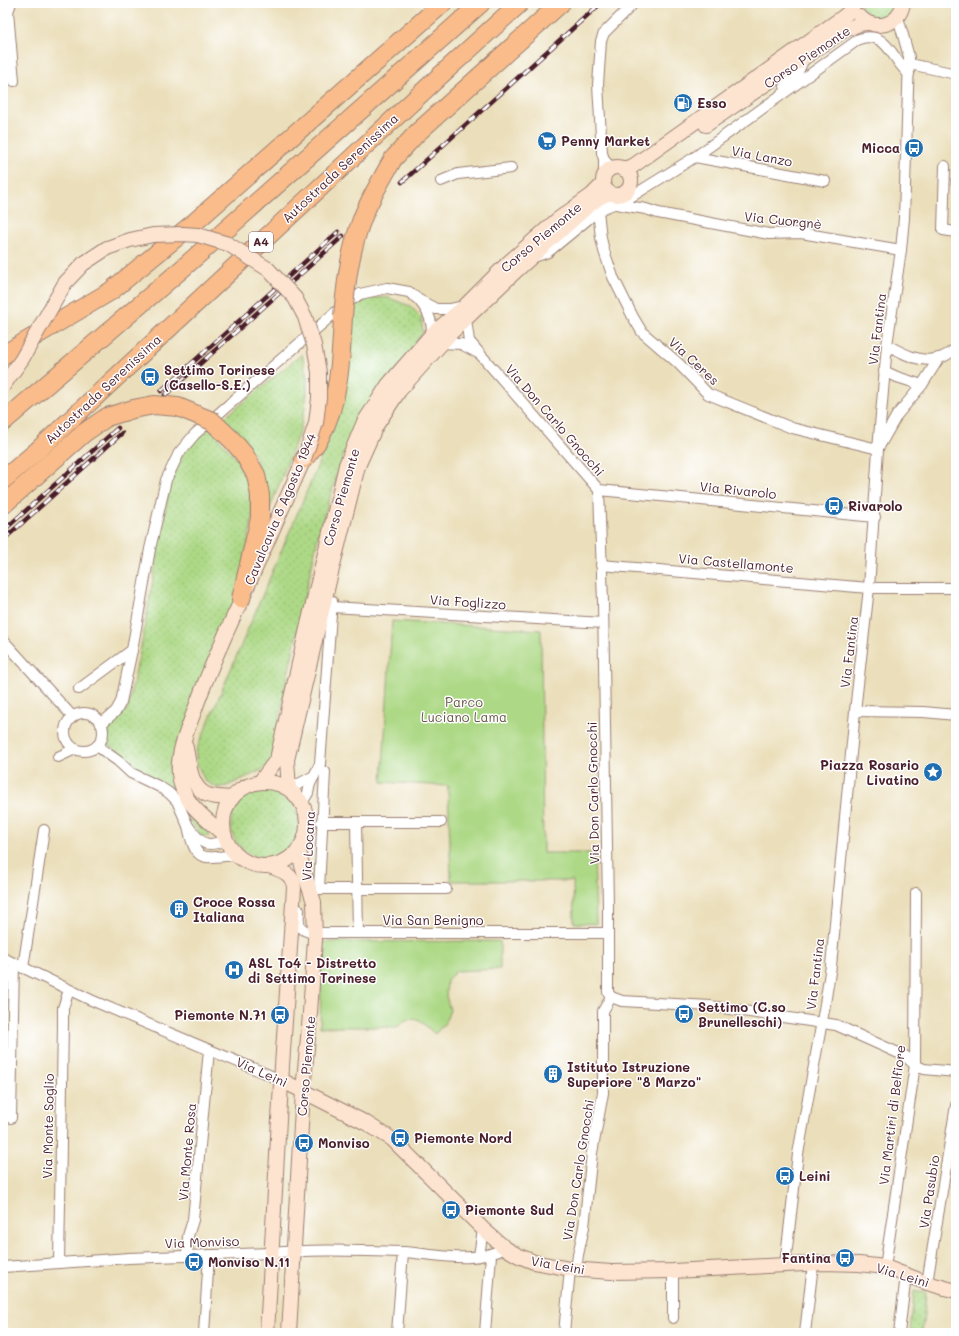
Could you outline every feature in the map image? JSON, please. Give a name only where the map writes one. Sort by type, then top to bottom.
[{"type":"highway","points":[[3,355],[111,291],[195,222],[443,3]]},
{"type":"highway","name":"A4","points":[[3,422],[183,268],[481,3]]},
{"type":"highway","name":"Autostrada Serenissima","points":[[3,480],[37,451],[520,3]]},
{"type":"highway","points":[[304,459],[320,437],[333,406],[339,378],[347,278],[353,248],[371,198],[393,159],[417,133],[561,3]]},
{"type":"highway","points":[[3,505],[84,433],[107,417],[133,409],[154,405],[178,407],[212,421],[244,454],[256,475],[260,495],[260,518],[242,599]]},
{"type":"main road","name":"Corso Piemonte","points":[[465,312],[515,257],[557,220],[843,17],[850,11],[855,3]]},
{"type":"main road","points":[[855,3],[856,11],[861,18],[868,23]]},
{"type":"main road","name":"Corso Piemonte","points":[[260,782],[277,759],[346,465],[364,422],[388,385],[465,312],[528,260],[599,198],[613,179],[636,172],[746,99],[843,31],[859,24],[868,23],[874,25],[899,10]]},
{"type":"main road","name":"Cavalcavia 8 Agosto 1944","points":[[3,386],[22,359],[65,283],[83,264],[107,248],[130,240],[153,235],[183,234],[198,235],[228,244],[268,269],[294,298],[305,317],[314,345],[320,372],[316,423],[304,459],[205,682],[184,740],[179,764],[182,788],[195,810],[225,837]]},
{"type":"main road","name":"Corso Piemonte","points":[[289,789],[288,760],[330,577],[358,466],[376,426],[437,338]]},
{"type":"main road","points":[[184,740],[190,770],[197,786],[204,793],[232,798]]},
{"type":"main road","points":[[260,782],[275,783],[289,789],[302,803],[306,814],[308,827],[305,839],[299,850],[291,858],[280,864],[257,866],[246,862],[236,855],[229,846],[225,837],[223,822],[225,810],[232,798],[240,790],[249,785],[260,782]]},
{"type":"main road","name":"Corso Piemonte","points":[[289,1333],[303,1091],[309,1028],[315,933],[314,902],[302,866],[299,850]]},
{"type":"main road","points":[[269,866],[281,870],[290,876],[293,879],[294,888]]},
{"type":"main road","name":"Corso Piemonte","points":[[267,1333],[281,1080],[294,888]]},
{"type":"main road","name":"Via Leinì","points":[[281,1080],[366,1123],[392,1139],[483,1230],[505,1248],[534,1262],[573,1270],[611,1272],[673,1271],[813,1264],[859,1264],[885,1267],[927,1283],[956,1291]]},
{"type":"street","points":[[11,3],[8,12],[14,81]]},
{"type":"street","points":[[613,179],[602,153],[598,85],[601,41],[604,33],[634,3]]},
{"type":"street","name":"Via Fantina","points":[[784,1265],[798,1154],[831,966],[855,711],[869,588],[884,371],[904,218],[909,52],[904,40],[899,10]]},
{"type":"street","name":"Corso Piemonte","points":[[613,179],[629,198],[695,157],[859,39],[866,37],[880,39],[903,69],[909,69]]},
{"type":"street","points":[[760,110],[797,74],[804,58]]},
{"type":"street","points":[[909,69],[956,74]]},
{"type":"street","name":"Via Lanzo","points":[[695,157],[825,181]]},
{"type":"street","points":[[945,166],[943,230],[956,232]]},
{"type":"street","points":[[441,181],[458,174],[511,168]]},
{"type":"street","name":"Corso Piemonte","points":[[528,260],[548,252],[598,211],[606,207],[613,179]]},
{"type":"street","name":"Via Cuorgnè","points":[[613,179],[646,209],[658,213],[769,234],[801,232],[901,250]]},
{"type":"street","name":"Via Ceres","points":[[598,211],[604,252],[613,277],[642,332],[668,354],[708,394],[792,428],[878,449]]},
{"type":"street","points":[[353,299],[360,294],[387,288],[409,292],[419,300],[436,309],[450,309],[465,312]]},
{"type":"street","points":[[419,300],[430,316],[437,338],[461,344],[480,354]]},
{"type":"street","points":[[101,724],[116,711],[121,702],[150,549],[166,480],[179,453],[196,434],[338,310]]},
{"type":"street","name":"Via Don Carlo Gnocchi","points":[[465,312],[468,341],[599,490],[603,623],[608,992],[611,997],[603,1011],[603,1093],[592,1153],[584,1227],[573,1270],[564,1333]]},
{"type":"street","points":[[887,345],[918,359],[950,354]]},
{"type":"street","points":[[878,449],[897,415],[950,354]]},
{"type":"street","points":[[884,371],[922,385]]},
{"type":"street","name":"Via Rivarolo","points":[[599,490],[875,517]]},
{"type":"street","name":"Via Castellamonte","points":[[601,565],[869,588],[956,588]]},
{"type":"street","points":[[302,803],[308,793],[321,756],[332,607],[332,588],[330,577]]},
{"type":"street","name":"Via Foglizzo","points":[[332,607],[603,623]]},
{"type":"street","points":[[3,640],[73,717]]},
{"type":"street","points":[[79,689],[132,650]]},
{"type":"street","points":[[855,711],[923,712],[956,715]]},
{"type":"street","points":[[78,714],[89,714],[94,716],[101,724],[103,736],[98,746],[87,751],[72,746],[66,738],[66,726],[73,717],[78,714]]},
{"type":"street","points":[[98,746],[131,773],[160,787],[177,801],[188,826],[194,849],[200,855],[209,858],[236,855]]},
{"type":"street","points":[[289,789],[316,772]]},
{"type":"street","name":"Via Locana","points":[[316,772],[324,772],[319,889],[446,889]]},
{"type":"street","points":[[321,822],[442,822]]},
{"type":"street","points":[[356,822],[358,933]]},
{"type":"street","points":[[188,826],[197,839],[209,845],[218,844],[225,837]]},
{"type":"street","points":[[11,1118],[18,966],[44,830]]},
{"type":"street","name":"Via San Benigno","points":[[294,888],[300,897],[298,920],[299,926],[302,930],[315,933],[608,933]]},
{"type":"street","name":"Via Martiri di Belfiore","points":[[885,1267],[914,1065],[916,893]]},
{"type":"street","name":"Via Leinì","points":[[3,958],[69,990],[281,1080]]},
{"type":"street","name":"Via Monte Soglio","points":[[59,1263],[63,1008],[69,990]]},
{"type":"street","points":[[611,997],[622,1002],[710,1006],[836,1025],[905,1056],[914,1065],[924,1070],[956,1072]]},
{"type":"street","name":"Via Monte Rosa","points":[[186,1256],[188,1236],[193,1220],[209,1050]]},
{"type":"street","name":"Via Pasubio","points":[[927,1283],[956,1105]]},
{"type":"street","points":[[479,1256],[483,1230]]},
{"type":"street","name":"Via Monviso","points":[[3,1268],[129,1258],[271,1253],[294,1250],[403,1252],[464,1257],[491,1255],[505,1248]]},
{"type":"street","points":[[397,1333],[403,1252]]},
{"type":"street","points":[[204,1333],[209,1255]]},
{"type":"street","points":[[485,1333],[491,1255]]},
{"type":"street","points":[[805,1333],[813,1264]]},
{"type":"street","points":[[673,1271],[673,1318]]},
{"type":"street","points":[[899,1333],[906,1274]]},
{"type":"green space","points":[[861,3],[897,3],[895,11],[890,16],[879,19],[865,13],[862,9]]},
{"type":"green space","points":[[386,297],[410,306],[421,317],[423,332],[349,438],[319,532],[285,689],[272,759],[264,769],[227,786],[217,788],[205,781],[196,762],[196,751],[318,465],[336,418],[345,382],[353,308],[367,299]]},
{"type":"green space","points":[[302,354],[307,378],[305,408],[300,430],[268,513],[255,456],[223,419]]},
{"type":"green space","points":[[209,427],[236,458],[248,483],[253,517],[236,603],[169,768],[210,836],[202,837],[160,782],[137,770],[107,743],[109,725],[127,710],[141,647],[170,483],[183,454]]},
{"type":"green space","name":"Parco Luciano Lama","points":[[392,621],[541,630],[543,853],[594,853],[596,924],[574,923],[573,881],[451,881],[448,786],[382,782]]},
{"type":"green space","points":[[265,790],[278,793],[289,800],[296,811],[299,824],[296,837],[289,848],[278,855],[265,858],[252,855],[241,848],[234,837],[231,824],[234,811],[241,800],[252,793]]},
{"type":"green space","points":[[500,941],[500,969],[456,971],[447,980],[446,996],[450,1010],[445,1023],[435,1034],[418,1019],[406,1020],[397,1027],[320,1027],[322,942]]},
{"type":"green space","points":[[914,1291],[926,1293],[922,1333],[910,1333]]},
{"type":"railway","points":[[402,182],[601,3]]},
{"type":"railway","points":[[161,391],[338,232]]},
{"type":"railway","points":[[165,395],[343,236]]},
{"type":"railway","points":[[3,531],[118,428]]},
{"type":"railway","points":[[3,540],[122,433]]},
{"type":"place","name":"Esso","points":[[683,103]]},
{"type":"place","name":"Penny Market","points":[[547,141]]},
{"type":"place","name":"Micca","points":[[914,148]]},
{"type":"place","name":"Settimo Torinese (Casello-S.E.)","points":[[150,377]]},
{"type":"place","name":"Rivarolo","points":[[834,506]]},
{"type":"place","name":"Piazza Rosario Livatino","points":[[933,772]]},
{"type":"place","name":"Croce Rossa Italiana","points":[[179,909]]},
{"type":"place","name":"ASL To4 - Distretto di Settimo Torinese","points":[[234,970]]},
{"type":"place","name":"Settimo (C.so Brunelleschi)","points":[[684,1014]]},
{"type":"place","name":"Piemonte N.71","points":[[280,1015]]},
{"type":"place","name":"Istituto Istruzione Superiore \"8 Marzo\"","points":[[553,1074]]},
{"type":"place","name":"Piemonte Nord","points":[[400,1138]]},
{"type":"place","name":"Monviso","points":[[304,1143]]},
{"type":"place","name":"Leini","points":[[785,1176]]},
{"type":"place","name":"Piemonte Sud","points":[[451,1210]]},
{"type":"place","name":"Fantina","points":[[845,1258]]},
{"type":"place","name":"Monviso N.11","points":[[194,1262]]}]
